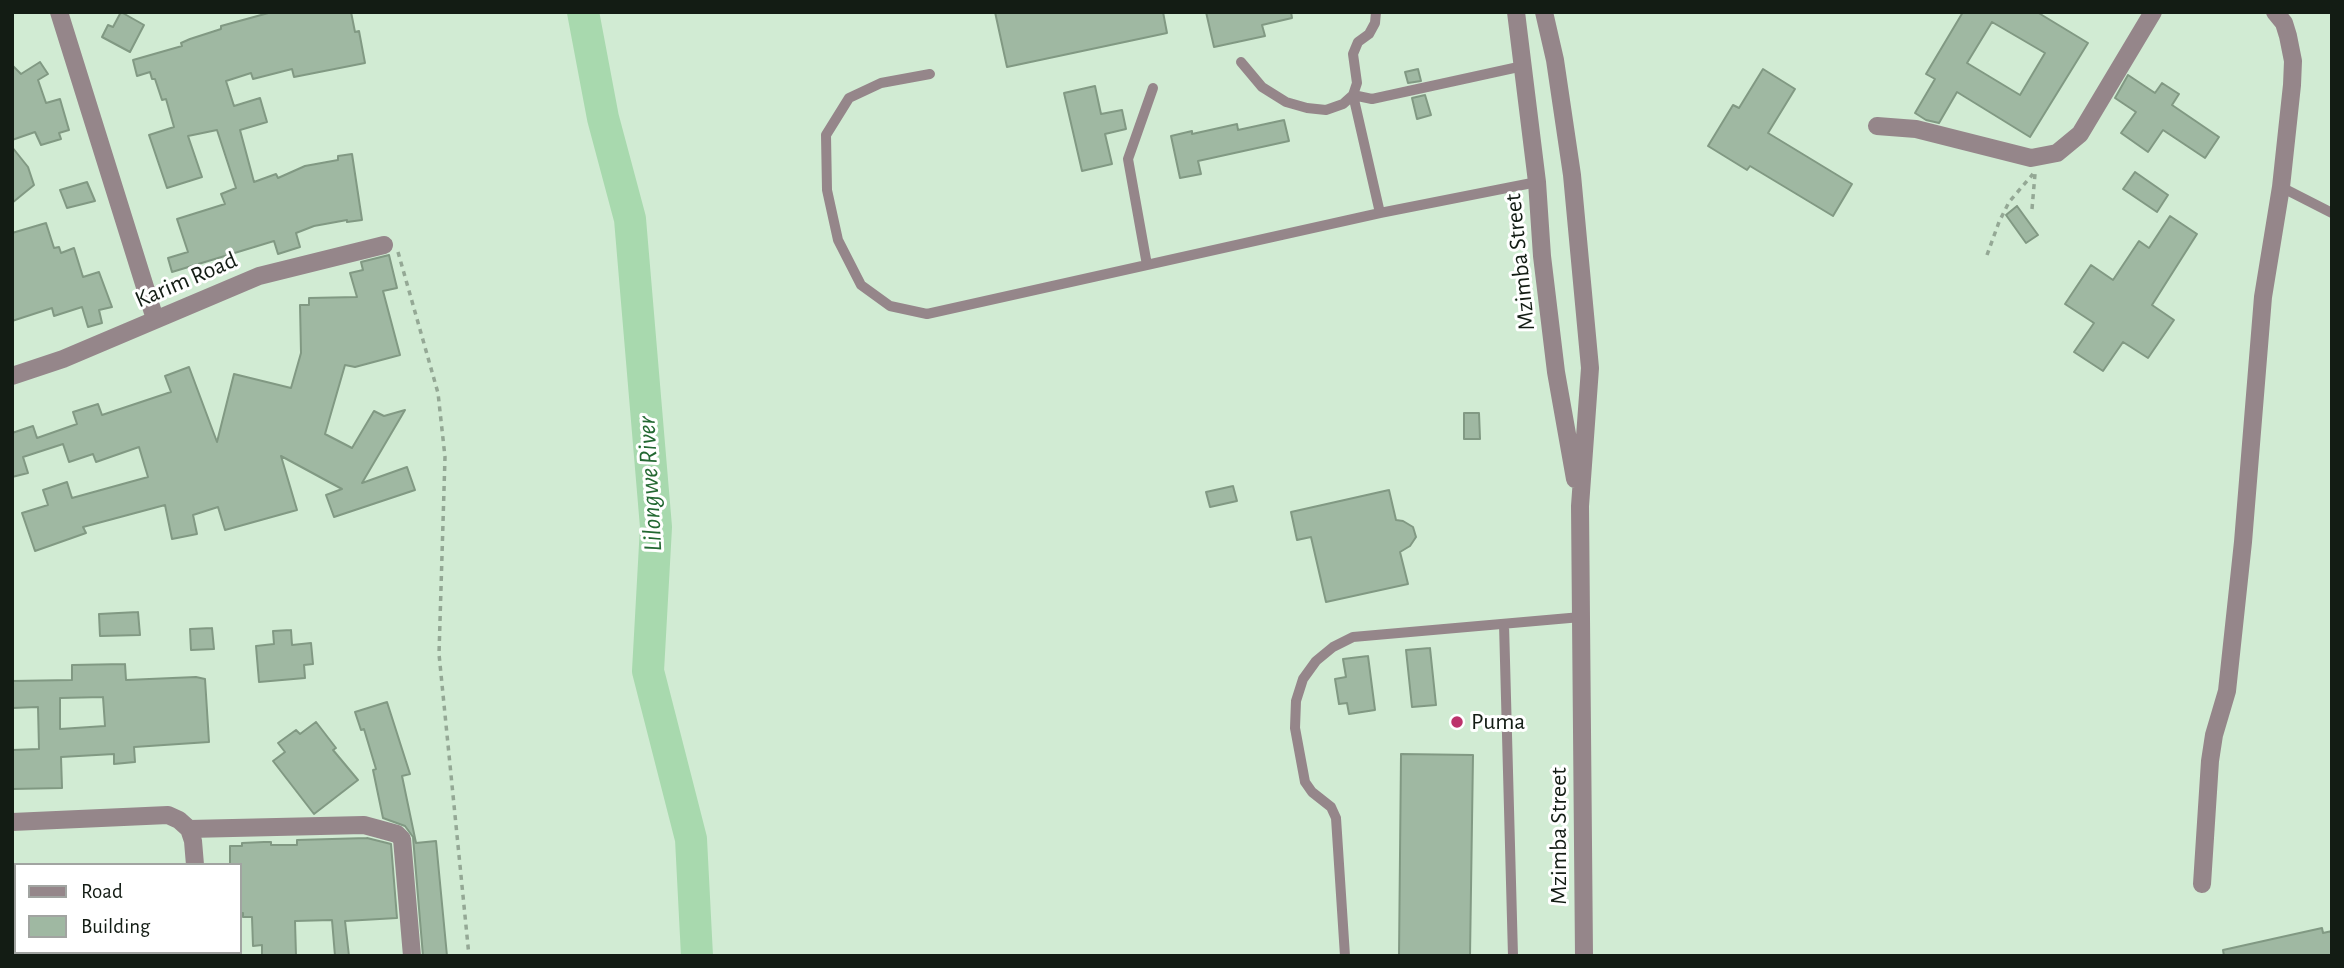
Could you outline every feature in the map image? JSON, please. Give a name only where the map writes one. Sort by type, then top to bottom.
[{"type":"street","points":[[59,12],[155,319]]},
{"type":"street","name":"Mzimba Street","points":[[1516,12],[1556,372],[1580,506]]},
{"type":"street","name":"Mzimba Street","points":[[1544,12],[1555,60],[1572,175],[1590,368],[1580,506],[1584,956]]},
{"type":"street","points":[[1877,126],[1916,129],[2031,158],[2057,153],[2080,134],[2153,12]]},
{"type":"street","points":[[2202,884],[2210,761],[2214,734],[2227,691],[2243,542],[2263,297],[2281,187],[2293,61],[2284,23],[2275,12]]},
{"type":"street","name":"Karim Road","points":[[12,376],[63,359],[259,276],[384,245]]},
{"type":"street","points":[[12,822],[168,815],[179,820],[189,830],[195,863]]},
{"type":"street","points":[[189,830],[364,825],[397,834],[402,839],[412,956]]},
{"type":"lane","points":[[1241,62],[1262,87],[1286,102],[1326,110],[1343,104],[1353,94],[1357,83],[1353,54],[1358,43],[1369,34],[1375,23],[1376,12]]},
{"type":"lane","points":[[1353,94],[1372,99],[1523,66]]},
{"type":"lane","points":[[930,74],[881,83],[849,97],[826,135],[827,190],[838,240],[861,285],[890,306],[928,313],[1380,213],[1536,182]]},
{"type":"lane","points":[[1147,265],[1128,159],[1153,89]]},
{"type":"lane","points":[[1353,94],[1380,213]]},
{"type":"lane","points":[[2281,187],[2332,213]]},
{"type":"lane","points":[[1345,956],[1336,818],[1331,807],[1304,782],[1295,728],[1296,701],[1303,679],[1316,661],[1333,647],[1353,637],[1581,617]]},
{"type":"lane","points":[[1504,624],[1513,956]]},
{"type":"path","points":[[1987,255],[1999,222],[2010,202],[2035,172],[2032,209]]},
{"type":"path","points":[[384,245],[400,253],[438,393],[445,457],[439,654],[468,956]]},
{"type":"building","points":[[121,12],[144,25],[130,52],[102,37],[108,25],[113,27]]},
{"type":"building","points":[[272,12],[351,12],[355,32],[359,31],[365,63],[294,77],[292,69],[253,79],[251,73],[226,81],[234,106],[260,98],[267,122],[240,130],[254,182],[276,174],[278,178],[305,166],[338,160],[338,156],[352,154],[362,220],[314,226],[296,233],[300,247],[278,254],[274,241],[172,272],[168,258],[188,252],[177,219],[225,204],[221,194],[236,188],[217,130],[188,136],[202,177],[167,188],[149,135],[174,127],[166,99],[162,100],[155,79],[152,79],[150,72],[137,76],[133,60],[182,46],[181,43],[221,29],[221,26]]},
{"type":"building","points":[[995,12],[1163,12],[1167,33],[1007,67]]},
{"type":"building","points":[[1206,12],[1291,12],[1292,18],[1262,25],[1265,36],[1214,47]]},
{"type":"building","points":[[1963,12],[2037,12],[2088,43],[2030,137],[1957,92],[1939,123],[1926,120],[1915,113],[1935,79],[1926,74]],"holes":[[[1992,22],[2045,53],[2020,95],[1967,63]]]},
{"type":"building","points":[[40,62],[48,74],[38,80],[46,103],[60,99],[69,130],[59,133],[61,139],[41,145],[35,132],[12,140],[12,65],[21,74]]},
{"type":"building","points":[[1418,69],[1421,81],[1408,83],[1405,72]]},
{"type":"building","points":[[1763,69],[1795,89],[1768,133],[1852,184],[1833,216],[1750,166],[1747,170],[1708,146],[1733,105],[1739,108]]},
{"type":"building","points":[[2128,75],[2155,93],[2162,83],[2179,94],[2172,105],[2219,137],[2205,158],[2163,130],[2148,152],[2121,133],[2136,112],[2115,98]]},
{"type":"building","points":[[1095,86],[1101,114],[1122,110],[1126,129],[1105,134],[1112,164],[1082,171],[1064,93]]},
{"type":"building","points":[[1425,95],[1431,115],[1417,119],[1412,98]]},
{"type":"building","points":[[1284,120],[1289,141],[1198,161],[1201,174],[1180,178],[1171,136],[1237,124],[1238,130]]},
{"type":"building","points":[[12,147],[28,167],[34,185],[12,203]]},
{"type":"building","points":[[2135,172],[2168,195],[2157,212],[2123,189]]},
{"type":"building","points":[[87,182],[95,201],[67,208],[60,190]]},
{"type":"building","points":[[2017,206],[2038,235],[2026,243],[2006,215]]},
{"type":"building","points":[[2170,216],[2197,234],[2152,305],[2174,320],[2148,358],[2123,342],[2103,371],[2074,352],[2094,323],[2065,304],[2091,265],[2113,280],[2139,241],[2149,248]]},
{"type":"building","points":[[46,223],[54,248],[59,247],[61,253],[74,248],[83,277],[99,272],[112,307],[99,310],[102,323],[88,327],[82,307],[54,316],[52,308],[12,321],[12,233]]},
{"type":"building","points":[[389,255],[397,288],[383,291],[400,355],[355,367],[345,365],[325,434],[352,448],[374,411],[384,416],[405,410],[362,483],[407,467],[415,490],[334,517],[326,495],[342,489],[281,456],[297,510],[225,530],[218,507],[193,515],[197,534],[172,539],[165,505],[83,527],[86,533],[35,551],[22,513],[48,505],[43,490],[67,482],[72,498],[148,477],[139,447],[96,462],[93,454],[69,462],[63,444],[23,457],[28,473],[12,477],[12,433],[33,426],[37,438],[77,424],[73,412],[98,404],[102,415],[171,392],[165,376],[189,367],[217,442],[234,374],[291,388],[301,353],[300,305],[309,305],[309,298],[357,297],[350,273],[363,270],[361,262]]},
{"type":"building","points":[[1464,413],[1479,413],[1480,439],[1464,439]]},
{"type":"building","points":[[1233,486],[1237,501],[1210,507],[1206,492]]},
{"type":"building","points":[[1389,490],[1396,520],[1413,527],[1416,537],[1410,546],[1400,552],[1408,584],[1326,602],[1311,537],[1297,540],[1291,512]]},
{"type":"building","points":[[138,612],[140,635],[100,636],[99,614]]},
{"type":"building","points":[[212,628],[214,649],[191,650],[190,629]]},
{"type":"building","points":[[291,630],[292,645],[311,643],[313,664],[304,665],[305,678],[259,682],[256,646],[274,644],[273,631]]},
{"type":"building","points":[[1430,648],[1436,705],[1412,707],[1406,650]]},
{"type":"building","points":[[1368,656],[1375,710],[1349,714],[1347,703],[1339,704],[1335,679],[1346,677],[1343,659]]},
{"type":"building","points":[[125,664],[126,680],[196,677],[205,679],[209,742],[134,747],[135,762],[114,764],[114,754],[61,757],[62,788],[12,789],[12,750],[39,749],[38,707],[12,708],[12,681],[72,680],[72,665]],"holes":[[[103,697],[105,726],[60,729],[60,698]]]},
{"type":"building","points":[[387,702],[410,774],[402,776],[416,843],[436,841],[447,956],[423,956],[413,837],[405,826],[383,818],[373,770],[376,769],[364,729],[361,730],[355,712]]},
{"type":"building","points":[[316,722],[336,748],[333,750],[358,780],[314,814],[273,761],[285,752],[278,743],[296,730],[300,734]]},
{"type":"building","points":[[1401,754],[1473,755],[1470,956],[1399,956]]},
{"type":"building","points":[[367,838],[391,844],[397,918],[345,921],[349,956],[335,956],[332,920],[295,921],[296,956],[262,956],[262,945],[253,946],[252,917],[243,917],[242,913],[242,863],[230,863],[230,846],[264,842],[271,842],[271,845],[297,845],[297,840]]},
{"type":"building","points":[[2322,928],[2323,933],[2332,931],[2332,956],[2224,956],[2223,950]]},
{"type":"waterway","name":"Lilongwe River","points":[[583,12],[603,118],[630,219],[656,527],[648,671],[691,839],[697,956]]},
{"type":"place","name":"Puma","points":[[1457,722]]}]
